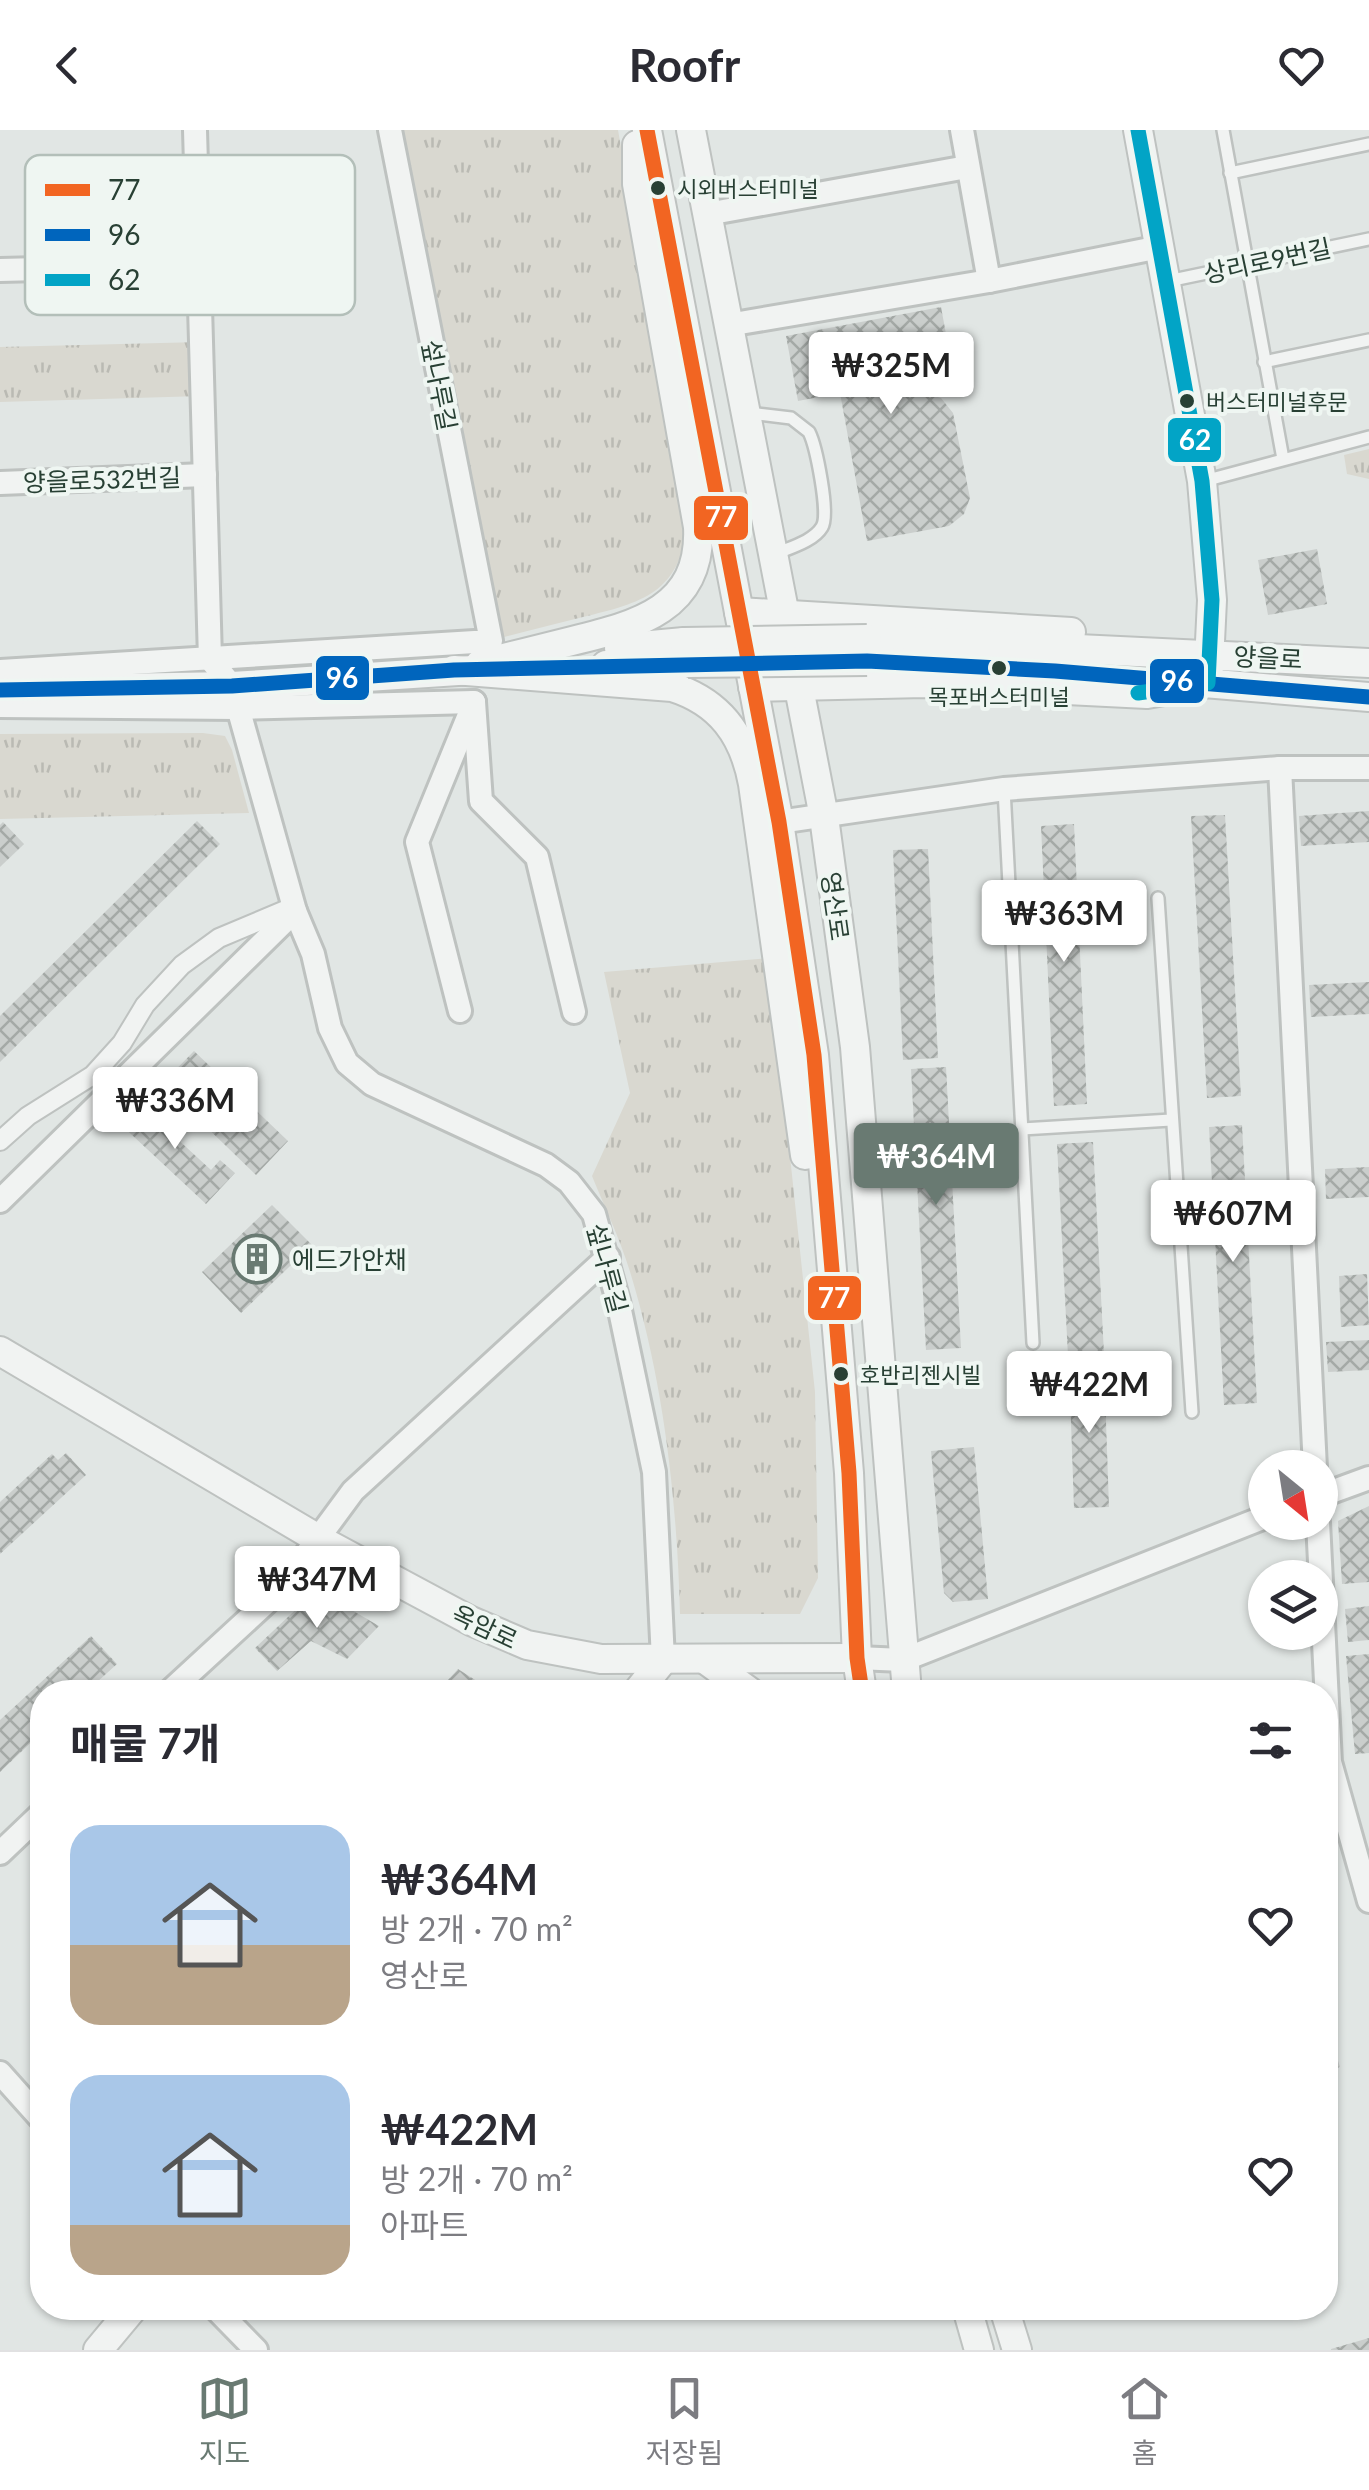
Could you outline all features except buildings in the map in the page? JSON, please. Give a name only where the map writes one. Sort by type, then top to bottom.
[{"type":"street","points":[[195,130],[196,155]]},
{"type":"street","name":"섶나루길","points":[[210,659],[490,641],[390,130]]},
{"type":"street","points":[[454,670],[630,626],[672,600],[690,574],[699,542],[698,527],[637,184],[638,130]]},
{"type":"street","name":"영산로","points":[[647,130],[779,822],[814,1055],[849,1472],[860,1680]]},
{"type":"street","name":"영산로","points":[[691,130],[824,817],[855,1046],[906,1680]]},
{"type":"street","points":[[962,130],[989,281]]},
{"type":"street","points":[[753,687],[924,684],[1148,694],[1208,683],[1211,583],[1202,482],[1138,130]]},
{"type":"street","points":[[707,214],[967,167]]},
{"type":"street","points":[[728,325],[1160,248]]},
{"type":"street","points":[[0,270],[25,269]]},
{"type":"street","points":[[200,315],[210,659],[235,697]]},
{"type":"street","name":"양을로532번길","points":[[0,483],[205,476]]},
{"type":"street","points":[[739,612],[1128,636],[1210,654]]},
{"type":"street","points":[[0,706],[235,697],[454,670],[686,652],[867,650]]},
{"type":"street","name":"양을로","points":[[867,650],[1210,654],[1369,663]]},
{"type":"street","name":"양을로","points":[[867,650],[1369,698]]},
{"type":"street","points":[[0,671],[210,659]]},
{"type":"street","points":[[454,670],[672,687],[715,707],[746,750],[849,1472]]},
{"type":"street","points":[[0,690],[474,702]]},
{"type":"street","name":"섶나루길","points":[[235,697],[295,908],[312,954],[330,1028],[347,1064],[372,1084],[546,1165],[569,1182],[594,1214],[608,1257],[654,1472],[663,1660]]},
{"type":"street","points":[[460,1011],[417,842],[474,702]]},
{"type":"street","points":[[474,702],[481,801],[538,857],[574,1012]]},
{"type":"street","points":[[779,822],[1004,789],[1280,768],[1369,768]]},
{"type":"street","points":[[1280,768],[1314,1450]]},
{"type":"street","points":[[0,1141],[28,1116],[92,1075],[182,965],[219,938],[295,908]]},
{"type":"street","points":[[0,1201],[295,908]]},
{"type":"street","points":[[181,1680],[280,1590],[354,1491],[608,1257]]},
{"type":"street","name":"옥암로","points":[[0,1351],[320,1540],[470,1621],[527,1645],[601,1659],[856,1658]]},
{"type":"street","points":[[1338,1489],[1369,1478]]},
{"type":"street","points":[[856,1658],[903,1660],[1248,1525]]},
{"type":"street","points":[[1319,1540],[1326,1680]]},
{"type":"street","points":[[646,1680],[663,1660]]},
{"type":"street","points":[[706,1660],[734,1680]]},
{"type":"street","points":[[1338,1791],[1369,1901]]},
{"type":"street","points":[[0,1853],[30,1824]]},
{"type":"street","points":[[0,2073],[30,2107]]},
{"type":"street","points":[[98,2350],[124,2320]]},
{"type":"street","points":[[227,2320],[256,2350]]},
{"type":"street","points":[[971,2320],[979,2350]]},
{"type":"street","points":[[1008,2320],[1017,2350]]},
{"type":"lane","points":[[1222,130],[1283,459]]},
{"type":"lane","points":[[1230,173],[1369,144]]},
{"type":"lane","name":"상리로9번길","points":[[1166,282],[1369,239]]},
{"type":"lane","points":[[1264,362],[1369,340]]},
{"type":"lane","points":[[745,413],[790,418],[802,424],[812,439],[826,516],[824,524],[812,536],[773,554]]},
{"type":"lane","points":[[1202,482],[1369,437]]},
{"type":"lane","points":[[1004,789],[1033,1343]]},
{"type":"lane","points":[[1158,898],[1192,1412]]},
{"type":"lane","points":[[1022,1129],[1171,1120]]},
{"type":"green space","points":[[403,130],[618,130],[687,524],[676,566],[667,580],[640,600],[500,638]]},
{"type":"green space","points":[[201,342],[202,396],[0,402],[0,347]]},
{"type":"green space","points":[[1369,449],[1369,479],[1347,474],[1344,455]]},
{"type":"green space","points":[[0,734],[225,736],[249,813],[0,819]]},
{"type":"green space","points":[[769,958],[815,1392],[818,1578],[800,1614],[680,1614],[672,1486],[652,1358],[627,1262],[592,1176],[630,1093],[604,972]]},
{"type":"transit line","name":"77","points":[[647,130],[779,822],[814,1055],[849,1473],[860,1680]]},
{"type":"transit line","name":"62","points":[[1138,130],[1202,481],[1212,600],[1208,683],[1138,693]]},
{"type":"transit line","name":"96","points":[[0,690],[232,686],[454,670],[867,661],[1055,671],[1369,697]]},
{"type":"place","name":"시외버스터미널","points":[[658,188]]},
{"type":"place","name":"버스터미널후문","points":[[1187,401]]},
{"type":"place","name":"목포버스터미널","points":[[999,668]]},
{"type":"place","name":"에드가안채","points":[[257,1259]]},
{"type":"place","name":"호반리젠시빌","points":[[841,1374]]}]
